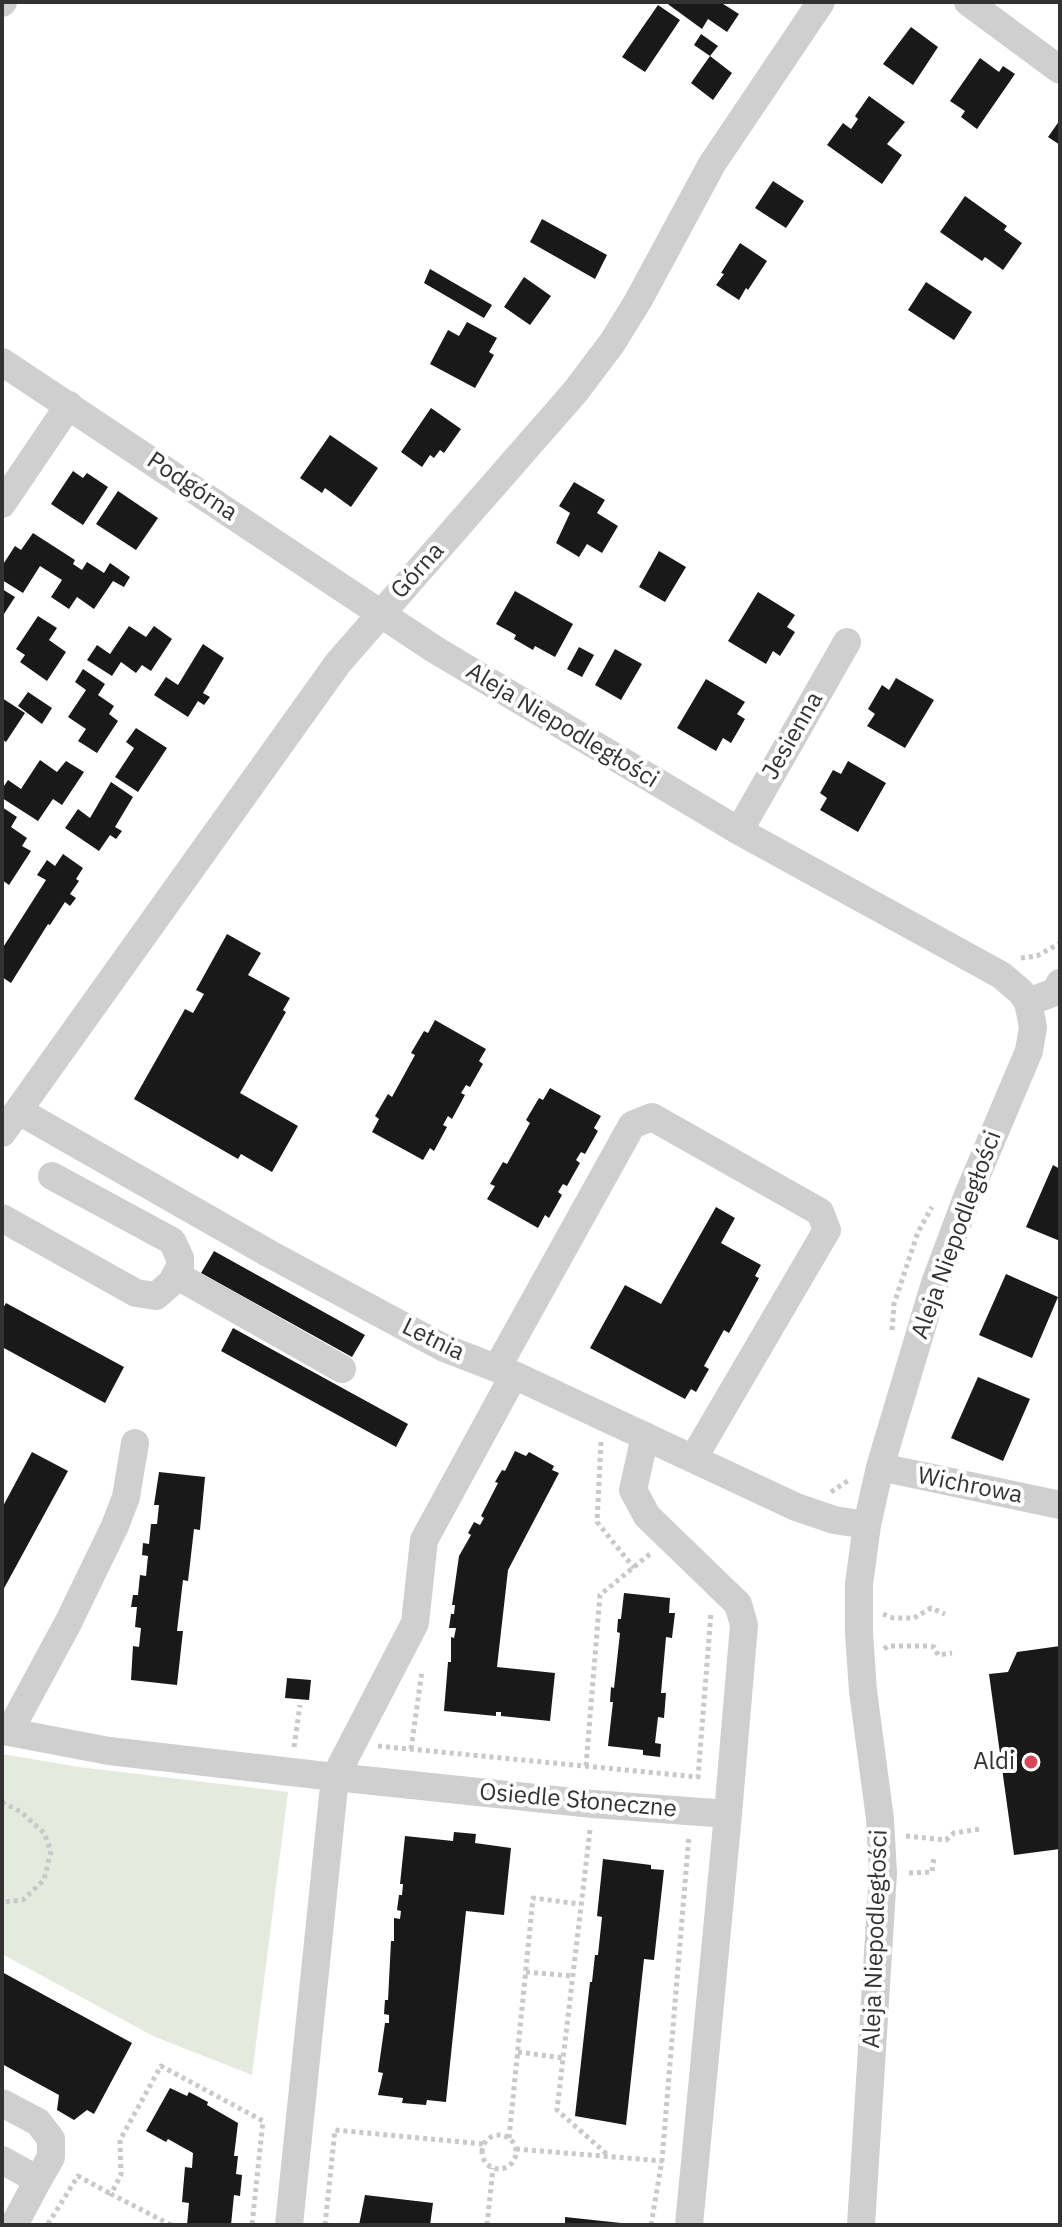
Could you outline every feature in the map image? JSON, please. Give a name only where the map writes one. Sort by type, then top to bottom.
[{"type":"street","name":"Górna","points":[[10,1122],[338,663],[575,392],[612,343],[712,164],[821,2]]},
{"type":"street","points":[[968,2],[1060,70]]},
{"type":"street","name":"Podgórna","points":[[2,362],[379,614]]},
{"type":"street","points":[[2,504],[69,405]]},
{"type":"street","name":"Aleja Niepodległości","points":[[379,614],[739,831],[1001,975],[1028,1002],[1033,1027],[1029,1051],[951,1239],[880,1467],[867,1525],[859,1584],[860,1662],[880,1819],[883,1873],[861,2225]]},
{"type":"street","name":"Jesienna","points":[[739,831],[847,642]]},
{"type":"street","points":[[1028,1002],[1055,992],[1060,983]]},
{"type":"street","points":[[289,2225],[341,1766],[415,1623],[424,1540],[632,1125],[652,1117],[820,1212],[827,1230],[693,1459]]},
{"type":"street","name":"Letnia","points":[[10,1122],[268,1253],[444,1348],[506,1372],[796,1507],[834,1520],[867,1525]]},
{"type":"street","points":[[2,1218],[145,1296],[163,1292],[176,1275],[180,1258],[172,1241],[52,1176]]},
{"type":"street","points":[[176,1275],[342,1369]]},
{"type":"street","points":[[645,1436],[633,1490],[647,1516],[738,1604],[744,1625],[689,2225]]},
{"type":"street","name":"Osiedle Słoneczne","points":[[135,1443],[126,1497],[115,1526],[68,1623],[5,1730],[109,1751],[341,1766],[593,1804],[728,1814]]},
{"type":"street","name":"Wichrowa","points":[[880,1467],[1060,1505]]},
{"type":"street","points":[[2,2103],[38,2122],[51,2139],[51,2157],[14,2225]]},
{"type":"street","points":[[2,2160],[38,2180]]},
{"type":"path","points":[[601,1437],[597,1522],[634,1568]]},
{"type":"path","points":[[586,1766],[600,1595],[653,1552]]},
{"type":"path","points":[[341,1766],[369,1745],[698,1777],[712,1603]]},
{"type":"path","points":[[878,1609],[893,1618],[914,1618],[931,1608],[945,1614]]},
{"type":"path","points":[[878,1656],[888,1646],[928,1646],[934,1647],[938,1655],[952,1653]]},
{"type":"path","points":[[411,1749],[424,1659]]},
{"type":"path","points":[[293,1761],[300,1705]]},
{"type":"path","points":[[2,1802],[21,1812],[44,1833],[51,1851],[44,1880],[23,1900],[2,1902]]},
{"type":"path","points":[[593,1804],[557,2110],[609,2156]]},
{"type":"path","points":[[651,2225],[662,2160],[691,1810]]},
{"type":"path","points":[[906,1836],[946,1840],[954,1833],[981,1829]]},
{"type":"path","points":[[903,1878],[910,1872],[932,1872],[934,1857]]},
{"type":"path","points":[[509,2138],[533,1898],[580,1904]]},
{"type":"path","points":[[526,1972],[572,1976]]},
{"type":"path","points":[[518,2052],[563,2058]]},
{"type":"path","points":[[111,2194],[121,2175],[120,2140],[161,2066],[263,2121],[252,2225]]},
{"type":"path","points":[[325,2225],[335,2130],[483,2144],[492,2136],[504,2135],[516,2149],[512,2163],[500,2169],[493,2168],[483,2158],[483,2144]]},
{"type":"path","points":[[516,2149],[662,2160],[695,2167]]},
{"type":"path","points":[[487,2225],[493,2168]]},
{"type":"path","points":[[47,2225],[78,2176],[171,2225]]},
{"type":"shaded area","points":[[2,1754],[79,1767],[288,1792],[252,2075],[153,2036],[2,1954]]},
{"type":"building","points":[[665,2],[720,2],[739,14],[727,32],[708,19],[702,29]]},
{"type":"building","points":[[658,5],[680,20],[645,72],[622,57]]},
{"type":"building","points":[[911,27],[938,47],[913,85],[883,64]]},
{"type":"building","points":[[701,34],[718,46],[710,56],[694,45]]},
{"type":"building","points":[[710,56],[732,73],[713,100],[691,83]]},
{"type":"building","points":[[980,58],[999,72],[1003,66],[1015,74],[977,129],[961,117],[965,111],[950,101]]},
{"type":"building","points":[[869,96],[905,122],[887,144],[902,155],[882,184],[827,145],[843,123],[851,129],[858,119],[855,116]]},
{"type":"building","points":[[1060,120],[1060,145],[1048,137]]},
{"type":"building","points":[[773,181],[804,201],[786,228],[755,208]]},
{"type":"building","points":[[965,196],[1007,226],[1004,230],[1022,243],[1003,270],[985,257],[982,261],[940,232]]},
{"type":"building","points":[[542,219],[607,255],[595,279],[530,242]]},
{"type":"building","points":[[740,243],[767,261],[739,300],[716,285]]},
{"type":"building","points":[[430,269],[492,305],[484,318],[424,283]]},
{"type":"building","points":[[524,277],[551,296],[530,325],[504,307]]},
{"type":"building","points":[[926,282],[972,312],[954,340],[908,310]]},
{"type":"building","points":[[467,322],[497,338],[489,352],[494,355],[475,388],[430,364],[448,330],[459,336]]},
{"type":"building","points":[[431,408],[461,429],[444,453],[440,450],[434,458],[430,455],[422,467],[401,452]]},
{"type":"building","points":[[330,435],[378,468],[351,507],[325,488],[322,493],[300,478]]},
{"type":"building","points":[[73,471],[83,478],[87,473],[108,487],[83,525],[51,504]]},
{"type":"building","points":[[574,482],[605,500],[597,513],[618,526],[602,553],[587,544],[579,557],[556,543],[570,513],[559,506]]},
{"type":"building","points":[[118,491],[158,518],[136,550],[96,524]]},
{"type":"building","points":[[33,533],[75,560],[73,564],[82,570],[87,562],[104,573],[110,563],[130,577],[124,587],[113,581],[94,609],[77,597],[69,609],[51,597],[62,580],[40,566],[23,593],[2,580],[2,566],[15,546],[21,550]]},
{"type":"building","points":[[659,551],[686,567],[665,602],[639,587]]},
{"type":"building","points":[[2,589],[15,597],[2,617]]},
{"type":"building","points":[[515,591],[573,624],[555,657],[535,646],[533,650],[514,639],[516,635],[496,624]]},
{"type":"building","points":[[758,592],[795,615],[787,627],[795,632],[780,656],[773,651],[766,664],[728,641]]},
{"type":"building","points":[[38,616],[57,628],[49,640],[66,652],[47,681],[20,662],[25,655],[16,649]]},
{"type":"building","points":[[129,626],[146,637],[154,626],[172,639],[151,671],[142,665],[136,673],[121,662],[112,676],[87,660],[97,645],[110,654]]},
{"type":"building","points":[[203,644],[224,658],[203,693],[210,697],[204,705],[198,701],[188,717],[154,695],[166,677],[178,685]]},
{"type":"building","points":[[579,647],[594,655],[582,677],[567,669]]},
{"type":"building","points":[[615,649],[642,664],[621,700],[595,685]]},
{"type":"building","points":[[83,669],[105,684],[98,695],[114,706],[109,714],[118,721],[97,753],[78,741],[86,729],[68,717],[86,690],[75,682]]},
{"type":"building","points":[[896,678],[934,700],[905,748],[867,726],[875,714],[868,709],[882,685],[889,690]]},
{"type":"building","points":[[706,679],[745,702],[737,714],[745,719],[731,743],[723,738],[716,751],[677,728]]},
{"type":"building","points":[[28,692],[52,708],[42,724],[18,706]]},
{"type":"building","points":[[2,698],[25,713],[6,742],[2,739]]},
{"type":"building","points":[[136,728],[167,748],[138,792],[115,777],[134,748],[126,742]]},
{"type":"building","points":[[40,760],[57,772],[66,761],[84,772],[62,805],[53,799],[38,821],[2,798],[2,789],[8,780],[21,789]]},
{"type":"building","points":[[848,761],[886,783],[858,832],[820,810],[827,798],[820,793],[833,770],[841,774]]},
{"type":"building","points":[[111,782],[133,797],[115,827],[122,831],[116,839],[110,835],[99,851],[65,828],[78,809],[90,818]]},
{"type":"building","points":[[2,807],[17,817],[11,827],[27,838],[22,846],[31,851],[9,885],[2,880]]},
{"type":"building","points":[[63,854],[83,868],[70,894],[76,898],[70,906],[65,902],[48,924],[11,983],[2,977],[2,949],[46,880],[37,875],[47,860],[55,866]]},
{"type":"building","points":[[227,934],[261,953],[248,975],[290,998],[283,1010],[286,1012],[240,1093],[298,1126],[272,1172],[241,1154],[238,1159],[134,1099],[185,1009],[193,1013],[204,994],[196,990]]},
{"type":"building","points":[[435,1020],[486,1049],[479,1061],[483,1064],[470,1087],[466,1085],[461,1093],[465,1095],[452,1119],[448,1116],[443,1125],[447,1127],[434,1151],[430,1148],[423,1160],[372,1132],[379,1119],[375,1116],[388,1094],[392,1097],[415,1055],[411,1053],[424,1031],[428,1033]]},
{"type":"building","points":[[550,1088],[601,1116],[594,1128],[598,1131],[585,1154],[581,1152],[576,1160],[580,1163],[567,1186],[563,1184],[558,1192],[562,1195],[549,1218],[545,1215],[538,1228],[487,1199],[495,1186],[490,1184],[503,1162],[507,1164],[530,1123],[526,1120],[539,1098],[543,1100]]},
{"type":"building","points":[[1053,1165],[1060,1169],[1060,1241],[1026,1227]]},
{"type":"building","points":[[716,1207],[735,1218],[721,1243],[761,1265],[755,1276],[759,1278],[729,1333],[724,1330],[704,1366],[709,1369],[696,1392],[691,1389],[685,1399],[590,1348],[625,1285],[661,1304]]},
{"type":"building","points":[[214,1251],[365,1335],[352,1357],[201,1273]]},
{"type":"building","points":[[1006,1274],[1058,1297],[1032,1358],[979,1335]]},
{"type":"building","points":[[6,1303],[124,1367],[105,1403],[2,1347],[2,1310]]},
{"type":"building","points":[[233,1328],[408,1424],[396,1447],[221,1351]]},
{"type":"building","points":[[978,1377],[1030,1399],[1003,1461],[951,1438]]},
{"type":"building","points":[[515,1451],[526,1456],[529,1452],[554,1466],[552,1470],[559,1473],[508,1570],[497,1667],[555,1673],[550,1721],[501,1716],[501,1712],[496,1712],[496,1716],[444,1711],[451,1637],[454,1638],[456,1628],[449,1628],[451,1614],[454,1614],[455,1605],[452,1605],[459,1556],[471,1535],[468,1533],[474,1522],[480,1525],[484,1518],[481,1516],[498,1483],[495,1482],[502,1470],[505,1471]]},
{"type":"building","points":[[32,1452],[68,1471],[2,1592],[2,1508]]},
{"type":"building","points":[[159,1472],[205,1477],[200,1530],[194,1529],[188,1581],[183,1580],[177,1631],[183,1631],[177,1685],[131,1680],[133,1646],[139,1647],[141,1628],[135,1627],[137,1607],[131,1607],[133,1595],[138,1595],[140,1575],[146,1576],[148,1556],[142,1555],[143,1543],[149,1544],[151,1524],[157,1524],[159,1505],[154,1505]]},
{"type":"building","points":[[624,1593],[670,1598],[669,1613],[675,1613],[672,1638],[666,1637],[661,1693],[666,1693],[664,1718],[658,1717],[655,1743],[661,1744],[660,1757],[643,1755],[643,1750],[608,1746],[613,1702],[610,1702],[611,1687],[614,1688],[620,1633],[617,1632],[618,1619],[621,1619]]},
{"type":"building","name":"Aldi","points":[[1060,1646],[1060,1849],[1014,1855],[989,1674],[1008,1672],[1017,1652]]},
{"type":"building","points":[[287,1678],[311,1680],[309,1700],[285,1698]]},
{"type":"building","points":[[454,1832],[476,1834],[475,1843],[511,1848],[504,1915],[466,1911],[446,2102],[427,2100],[426,2105],[402,2103],[403,2098],[378,2095],[383,2073],[378,2072],[385,2023],[389,2023],[389,2015],[384,2014],[385,2000],[388,2000],[394,1918],[400,1919],[401,1911],[397,1910],[399,1895],[402,1895],[403,1884],[400,1884],[405,1836],[453,1841]]},
{"type":"building","points":[[603,1859],[651,1865],[651,1869],[664,1870],[654,1960],[644,1959],[626,2125],[575,2116],[590,1982],[595,1955],[598,1955],[602,1917],[597,1916]]},
{"type":"building","points":[[2,1972],[132,2043],[94,2114],[87,2110],[74,2120],[57,2110],[59,2095],[2,2064]]},
{"type":"building","points":[[170,2088],[187,2096],[189,2092],[238,2123],[234,2156],[238,2156],[236,2174],[242,2175],[240,2196],[234,2195],[231,2225],[187,2225],[189,2203],[182,2202],[185,2167],[192,2168],[193,2153],[146,2131]]},
{"type":"building","points":[[365,2195],[433,2203],[430,2225],[359,2225]]},
{"type":"building","points":[[565,2217],[621,2223],[621,2225],[565,2225]]},
{"type":"place","name":"Aldi","points":[[1031,1762]]}]
